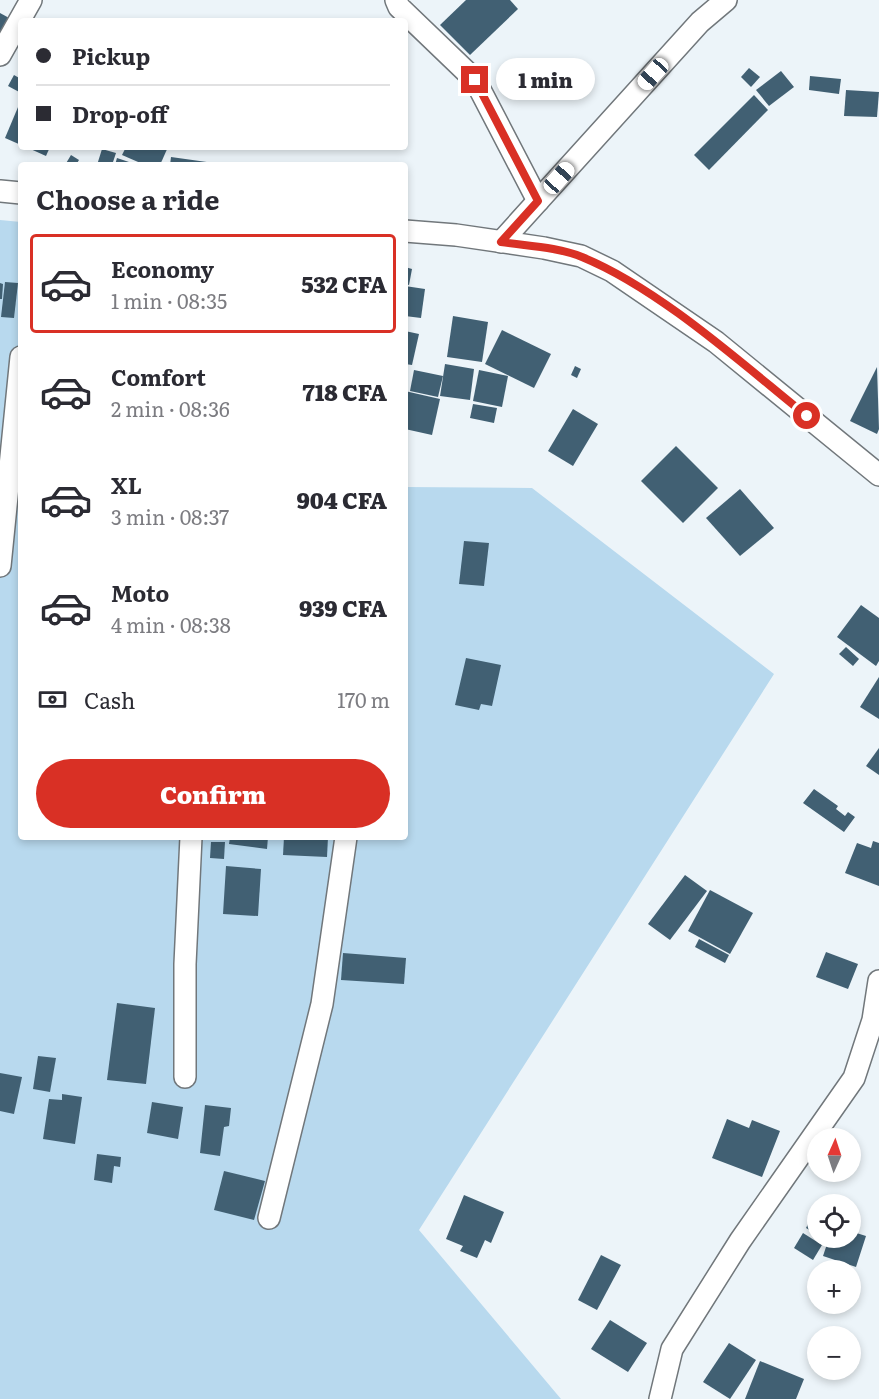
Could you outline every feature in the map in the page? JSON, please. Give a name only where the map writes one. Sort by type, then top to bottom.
[{"type":"street","points":[[21,18],[31,0]]},
{"type":"street","points":[[396,0],[399,7],[475,80],[538,201]]},
{"type":"street","points":[[501,242],[700,22],[726,0]]},
{"type":"street","points":[[0,55],[18,23]]},
{"type":"street","points":[[0,191],[18,193]]},
{"type":"street","points":[[408,231],[501,242],[580,256],[643,290],[716,342],[879,475]]},
{"type":"street","points":[[0,566],[18,419]]},
{"type":"street","points":[[185,1077],[185,964],[191,840]]},
{"type":"street","points":[[270,1218],[322,1004],[346,840]]},
{"type":"street","points":[[660,1399],[672,1349],[740,1241],[854,1078],[873,1020],[879,981]]},
{"type":"shaded area","points":[[0,220],[18,222],[18,840],[408,840],[408,487],[532,488],[774,674],[419,1230],[561,1399],[0,1399]]},
{"type":"building","points":[[466,0],[510,0],[518,9],[470,55],[440,25]]},
{"type":"building","points":[[0,13],[11,19],[0,38]]},
{"type":"building","points":[[749,68],[760,77],[751,87],[741,77]]},
{"type":"building","points":[[781,71],[794,87],[769,106],[756,90]]},
{"type":"building","points":[[14,75],[18,77],[18,91],[8,86]]},
{"type":"building","points":[[810,76],[841,79],[839,94],[809,90]]},
{"type":"building","points":[[846,90],[879,92],[877,117],[844,116]]},
{"type":"building","points":[[754,95],[768,110],[709,170],[694,155]]},
{"type":"building","points":[[18,107],[18,144],[5,138]]},
{"type":"building","points":[[33,150],[49,150],[46,156]]},
{"type":"building","points":[[102,150],[116,153],[113,162],[98,162]]},
{"type":"building","points":[[124,150],[167,150],[161,162],[138,162],[122,155]]},
{"type":"building","points":[[71,155],[79,160],[78,162],[67,162]]},
{"type":"building","points":[[171,157],[207,162],[170,162]]},
{"type":"building","points":[[117,158],[129,162],[116,162]]},
{"type":"building","points":[[408,268],[412,269],[408,285]]},
{"type":"building","points":[[5,282],[18,283],[14,318],[1,317]]},
{"type":"building","points":[[0,283],[3,284],[2,299],[0,299]]},
{"type":"building","points":[[408,286],[425,289],[421,318],[408,316]]},
{"type":"building","points":[[453,316],[488,322],[482,362],[447,357]]},
{"type":"building","points":[[502,330],[551,354],[534,388],[485,364]]},
{"type":"building","points":[[408,332],[419,334],[412,365],[408,364]]},
{"type":"building","points":[[445,364],[474,369],[470,400],[440,396]]},
{"type":"building","points":[[575,366],[581,369],[577,378],[571,375]]},
{"type":"building","points":[[877,367],[879,429],[877,434],[850,421]]},
{"type":"building","points":[[414,370],[443,376],[438,397],[410,391]]},
{"type":"building","points":[[479,370],[508,376],[502,407],[473,401]]},
{"type":"building","points":[[408,392],[440,399],[432,435],[408,430]]},
{"type":"building","points":[[473,404],[497,408],[494,423],[470,418]]},
{"type":"building","points":[[573,409],[598,424],[573,466],[548,451]]},
{"type":"building","points":[[676,446],[718,488],[683,523],[641,481]]},
{"type":"building","points":[[740,489],[774,528],[740,556],[706,518]]},
{"type":"building","points":[[464,541],[489,543],[484,586],[459,584]]},
{"type":"building","points":[[861,605],[879,618],[879,661],[876,666],[837,637]]},
{"type":"building","points":[[846,647],[859,659],[853,666],[839,654]]},
{"type":"building","points":[[466,658],[501,665],[492,706],[481,704],[479,710],[455,705]]},
{"type":"building","points":[[879,677],[879,719],[860,707]]},
{"type":"building","points":[[879,748],[879,775],[866,766]]},
{"type":"building","points":[[814,789],[838,806],[836,809],[845,816],[848,812],[855,817],[844,832],[803,803]]},
{"type":"building","points":[[230,840],[268,840],[267,849],[229,844]]},
{"type":"building","points":[[284,840],[328,840],[327,857],[283,855]]},
{"type":"building","points":[[873,841],[879,843],[879,886],[845,873],[857,843],[871,848]]},
{"type":"building","points":[[211,842],[225,842],[224,859],[210,858]]},
{"type":"building","points":[[226,866],[261,869],[258,916],[223,914]]},
{"type":"building","points":[[685,875],[707,891],[670,940],[648,924]]},
{"type":"building","points":[[710,890],[753,913],[730,954],[688,931]]},
{"type":"building","points":[[699,939],[729,955],[725,963],[695,947]]},
{"type":"building","points":[[826,952],[858,964],[848,989],[816,977]]},
{"type":"building","points":[[343,953],[406,958],[404,984],[341,980]]},
{"type":"building","points":[[117,1003],[155,1008],[146,1084],[107,1080]]},
{"type":"building","points":[[38,1056],[56,1058],[50,1092],[33,1089]]},
{"type":"building","points":[[0,1073],[22,1077],[14,1114],[0,1111]]},
{"type":"building","points":[[62,1094],[82,1097],[75,1144],[43,1139],[49,1099],[62,1100]]},
{"type":"building","points":[[152,1102],[183,1107],[178,1139],[147,1133]]},
{"type":"building","points":[[205,1105],[231,1108],[229,1126],[224,1127],[220,1156],[200,1153]]},
{"type":"building","points":[[727,1119],[749,1128],[752,1120],[780,1131],[762,1177],[712,1158]]},
{"type":"building","points":[[97,1154],[121,1157],[120,1167],[114,1166],[112,1183],[94,1180]]},
{"type":"building","points":[[224,1171],[265,1181],[254,1220],[214,1210]]},
{"type":"building","points":[[464,1195],[504,1212],[491,1243],[485,1240],[477,1258],[460,1251],[463,1246],[446,1239]]},
{"type":"building","points":[[803,1233],[807,1236],[807,1248],[820,1248],[813,1260],[794,1248]]},
{"type":"building","points":[[861,1234],[866,1236],[858,1260],[835,1260],[823,1256],[826,1248],[861,1248]]},
{"type":"building","points":[[601,1255],[621,1265],[597,1310],[578,1300]]},
{"type":"building","points":[[610,1320],[647,1343],[628,1372],[591,1349]]},
{"type":"building","points":[[729,1343],[756,1360],[730,1399],[703,1382]]},
{"type":"building","points":[[760,1361],[804,1379],[796,1399],[745,1399]]},
{"type":"route","points":[[475,80],[538,201],[501,242],[580,256],[612,271],[716,342],[807,416]]}]
